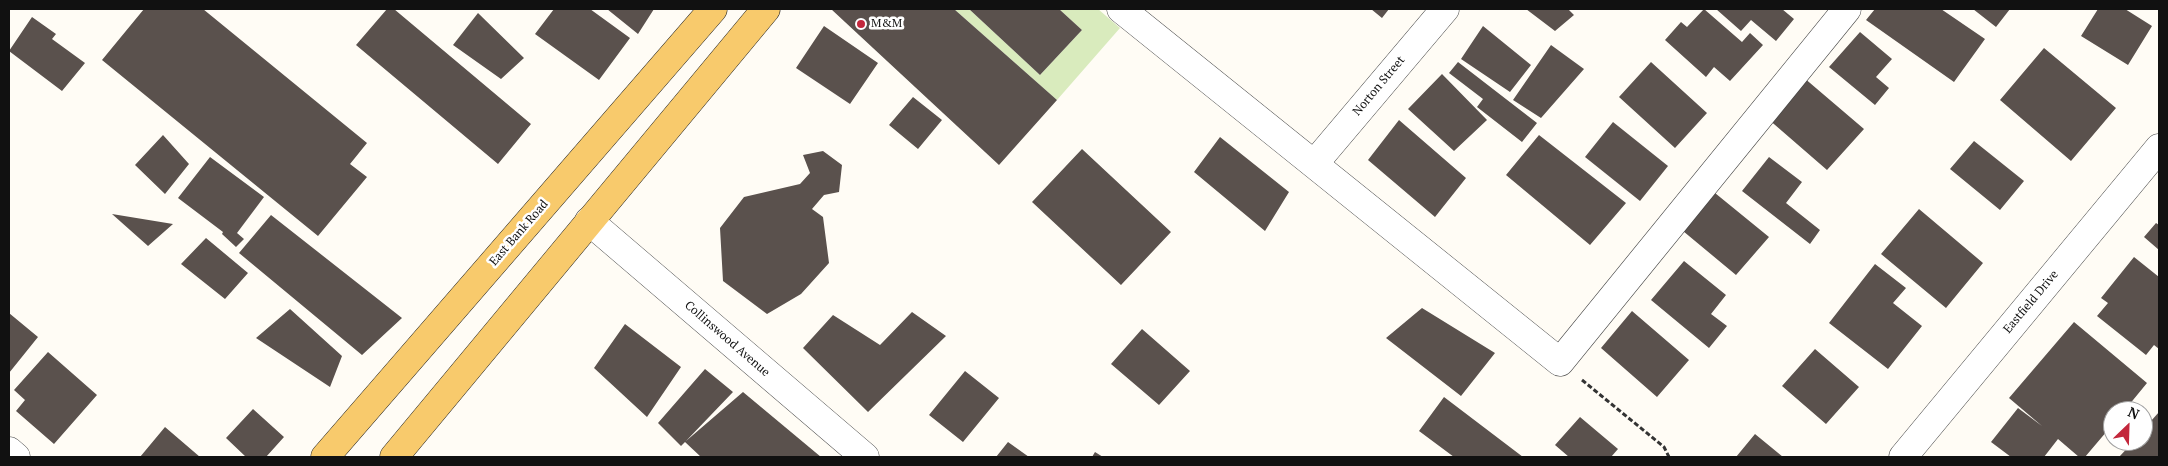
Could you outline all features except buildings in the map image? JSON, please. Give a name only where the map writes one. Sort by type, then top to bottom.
[{"type":"main road","name":"East Bank Road","points":[[325,457],[713,9]]},
{"type":"main road","points":[[394,457],[766,9]]},
{"type":"street","points":[[1121,9],[1560,362],[1847,9]]},
{"type":"street","name":"Norton Street","points":[[1314,164],[1445,9]]},
{"type":"street","name":"Eastfield Drive","points":[[1903,457],[2159,148]]},
{"type":"street","name":"Collinswood Avenue","points":[[589,221],[865,457]]},
{"type":"street","points":[[9,451],[16,457]]},
{"type":"path","points":[[1560,362],[1664,446],[1669,457]]},
{"type":"green space","points":[[954,9],[969,9],[1040,75],[1082,30],[1059,9],[1098,9],[1120,28],[1057,100]]},
{"type":"place","name":"M&M","points":[[861,24]]}]
